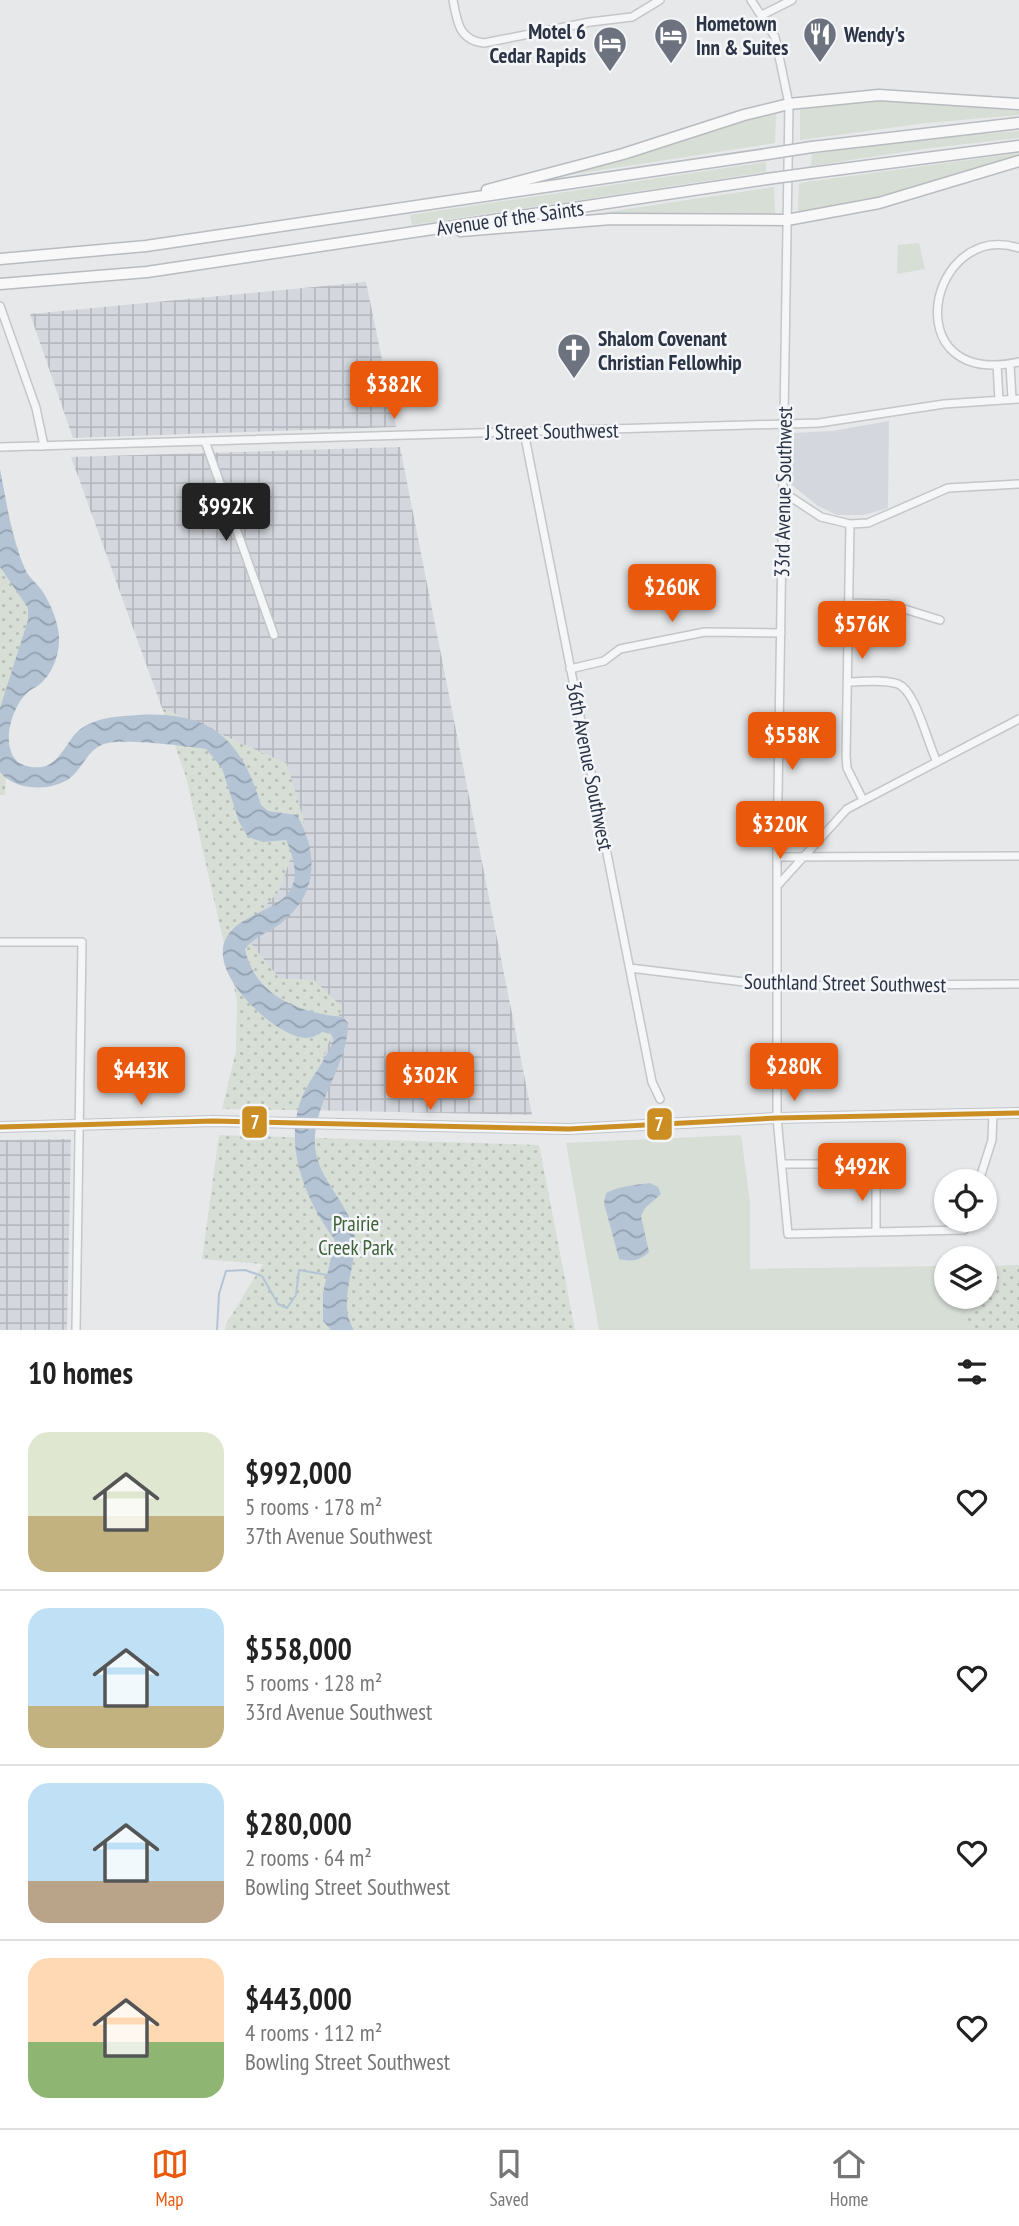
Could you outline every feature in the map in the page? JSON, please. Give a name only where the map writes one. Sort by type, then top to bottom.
[{"type":"highway","points":[[437,203],[562,172],[789,104],[879,95],[1019,104]]},
{"type":"highway","name":"Avenue of the Saints","points":[[0,259],[146,246],[812,147],[1019,122]]},
{"type":"highway","name":"Avenue of the Saints","points":[[0,284],[147,272],[767,179],[1019,146]]},
{"type":"highway","points":[[417,232],[470,231],[611,219],[787,219],[878,203],[1019,161]]},
{"type":"main road","points":[[0,1127],[283,1123],[569,1129],[777,1118],[1019,1113]]},
{"type":"street","points":[[453,0],[458,27],[464,36],[484,43],[590,22],[632,18],[660,0]]},
{"type":"street","name":"33rd Avenue Southwest","points":[[751,0],[762,15],[780,54],[789,104],[777,857],[777,1118],[788,1234],[876,1232]]},
{"type":"street","points":[[762,15],[792,0]]},
{"type":"street","points":[[1019,248],[1008,244],[977,250],[958,264],[947,277],[937,302],[939,330],[949,348],[969,361],[997,365],[1019,362]]},
{"type":"street","points":[[0,306],[36,408],[44,446]]},
{"type":"street","points":[[1010,364],[1016,399]]},
{"type":"street","points":[[997,365],[999,400]]},
{"type":"street","name":"J Street Southwest","points":[[2,447],[819,424],[944,404],[1016,399]]},
{"type":"street","name":"36th Avenue Southwest","points":[[524,432],[652,1082],[660,1099]]},
{"type":"street","points":[[205,441],[274,635]]},
{"type":"street","points":[[783,492],[821,517],[850,524],[868,523],[948,488],[1019,484]]},
{"type":"street","points":[[850,524],[847,768],[863,800]]},
{"type":"street","points":[[849,603],[888,604],[940,620]]},
{"type":"street","points":[[570,669],[604,662],[620,649],[705,632],[781,633]]},
{"type":"street","points":[[848,682],[896,683],[905,688],[911,694],[937,762]]},
{"type":"street","points":[[778,885],[847,810],[1019,719]]},
{"type":"street","points":[[777,857],[1019,856]]},
{"type":"street","points":[[0,942],[82,943],[76,1330]]},
{"type":"street","name":"Southland Street Southwest","points":[[630,968],[777,986],[1019,984]]},
{"type":"street","points":[[983,1169],[992,1140],[993,1113]]},
{"type":"street","points":[[783,1164],[861,1164],[873,1168],[876,1175],[876,1232],[934,1231]]},
{"type":"shaded area","points":[[366,282],[396,427],[73,438],[30,314]]},
{"type":"shaded area","points":[[889,421],[888,508],[864,515],[837,515],[818,506],[792,485],[794,433],[832,431]]},
{"type":"shaded area","points":[[400,447],[532,1115],[304,1110],[314,980],[280,979],[241,932],[287,764],[162,708],[71,457]]},
{"type":"shaded area","points":[[71,1139],[67,1330],[0,1330],[0,1140]]},
{"type":"green space","points":[[883,98],[1019,107],[1019,115],[926,123],[800,140],[800,108]]},
{"type":"green space","points":[[776,110],[775,143],[563,176],[711,128]]},
{"type":"green space","points":[[1019,131],[1019,138],[811,166],[812,154],[908,140]]},
{"type":"green space","points":[[1019,153],[1019,159],[872,200],[802,213],[798,211],[799,183]]},
{"type":"green space","points":[[766,162],[766,172],[412,225],[410,215]]},
{"type":"green space","points":[[774,187],[775,215],[561,219]]},
{"type":"green space","points":[[919,243],[925,269],[897,274],[898,245]]},
{"type":"green space","points":[[0,484],[34,607],[9,718],[5,795],[0,795]]},
{"type":"green space","points":[[162,708],[287,764],[304,821],[279,891],[241,932],[280,979],[314,980],[342,1007],[304,1110],[222,1109],[236,1051],[237,1000],[186,777]]},
{"type":"green space","name":"Prairie Creek Park","points":[[219,1135],[539,1145],[575,1330],[225,1330],[226,1324],[263,1264],[202,1259]]},
{"type":"green space","points":[[741,1135],[750,1203],[750,1269],[934,1266],[934,1309],[963,1309],[964,1330],[599,1330],[566,1143]]},
{"type":"green space","points":[[1019,1265],[1019,1330],[964,1330],[963,1309],[997,1309],[997,1266]]},
{"type":"water","points":[[0,469],[21,559],[28,574],[49,603],[59,635],[58,651],[50,672],[22,699],[13,716],[9,744],[16,760],[30,767],[46,766],[57,758],[77,732],[102,719],[138,715],[185,718],[219,733],[243,762],[261,805],[268,811],[297,815],[304,830],[309,845],[311,874],[302,900],[293,913],[245,949],[250,966],[269,991],[296,1006],[343,1017],[348,1023],[343,1052],[317,1121],[315,1150],[323,1174],[349,1217],[353,1229],[354,1254],[347,1306],[354,1330],[331,1330],[323,1321],[323,1293],[335,1240],[305,1187],[295,1147],[299,1106],[334,1040],[331,1034],[322,1032],[312,1037],[298,1037],[272,1023],[247,1001],[236,987],[223,958],[224,944],[237,925],[277,903],[289,892],[295,873],[289,846],[286,840],[263,842],[248,837],[239,822],[222,768],[206,749],[139,742],[104,744],[93,750],[70,778],[53,786],[24,786],[0,772],[0,708],[28,620],[28,608],[0,567]]},
{"type":"water","points":[[650,1183],[658,1187],[661,1194],[645,1208],[641,1216],[649,1252],[635,1260],[619,1259],[604,1203],[606,1193],[622,1187]]},
{"type":"waterway","points":[[217,1330],[219,1294],[226,1271],[245,1270],[262,1276],[278,1304],[287,1308],[296,1295],[299,1270],[327,1275]]},
{"type":"transit line","name":"7","points":[[0,1127],[213,1121],[569,1129],[777,1118],[1019,1113]]},
{"type":"place","name":"Wendy's","points":[[820,64]]},
{"type":"place","name":"Hometown Inn & Suites","points":[[671,65]]},
{"type":"place","name":"Motel 6 Cedar Rapids","points":[[610,73]]},
{"type":"place","name":"Shalom Covenant Christian Fellowhip","points":[[574,380]]}]
